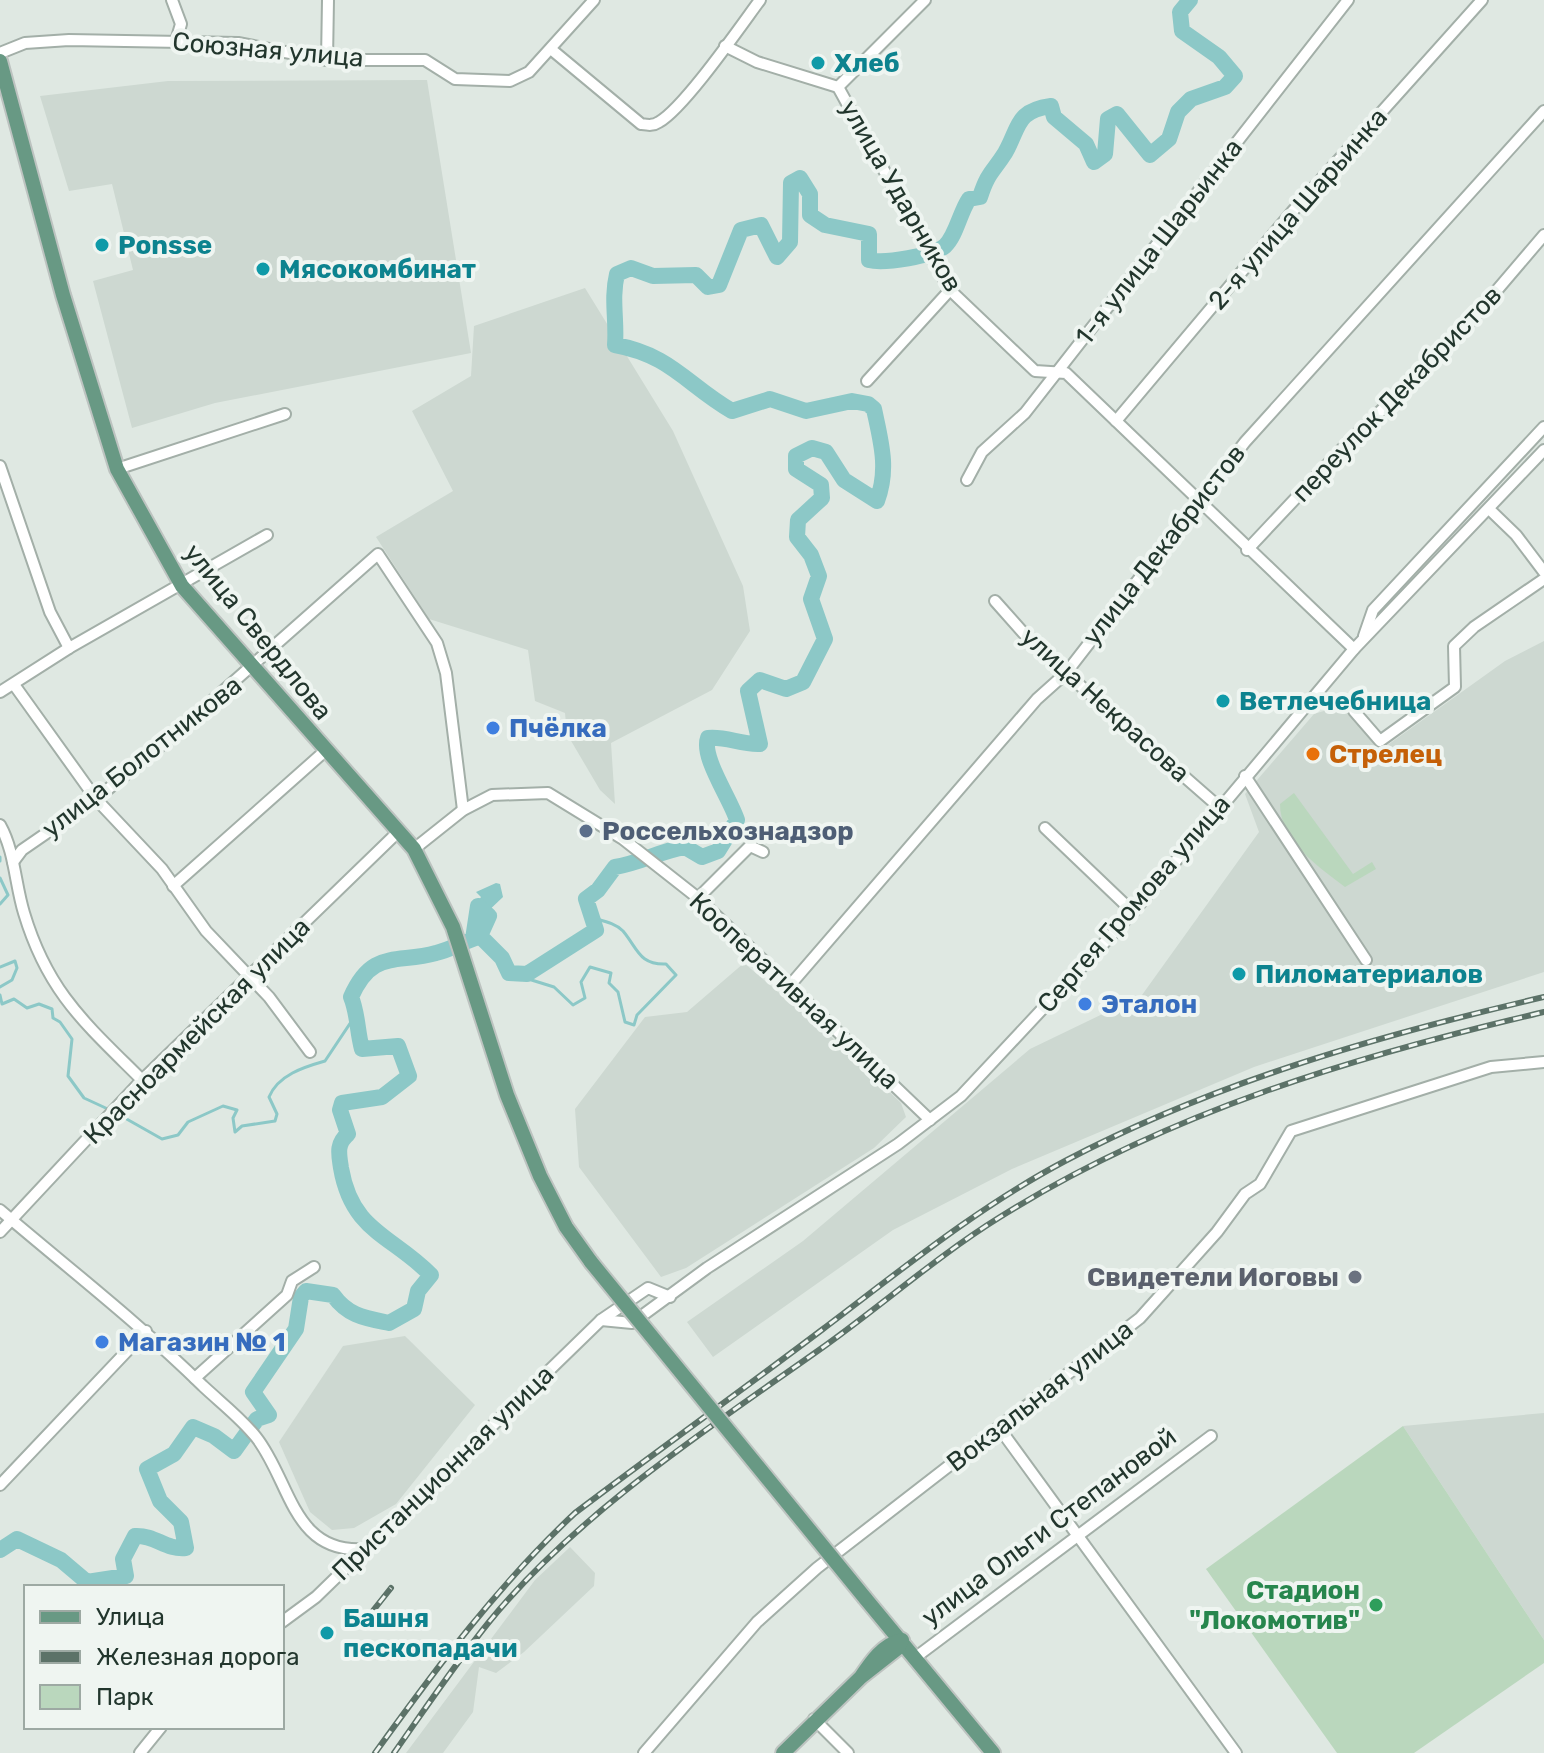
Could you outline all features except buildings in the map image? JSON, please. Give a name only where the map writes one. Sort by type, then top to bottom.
[{"type":"main road","name":"улица Свердлова","points":[[0,61],[63,295],[117,469],[182,586],[252,669],[414,849],[453,927],[507,1095],[540,1176],[566,1227],[591,1262],[993,1753]]},
{"type":"main road","points":[[877,1661],[881,1635],[879,1614]]},
{"type":"main road","points":[[783,1753],[814,1719],[877,1661],[898,1648],[902,1640]]},
{"type":"main road","points":[[877,1661],[916,1657]]},
{"type":"street","points":[[172,0],[181,24],[176,41]]},
{"type":"street","points":[[327,60],[328,0]]},
{"type":"street","name":"Союзная улица","points":[[0,53],[25,43],[69,40],[238,43],[327,60],[425,60],[455,79],[510,81],[529,72],[552,50],[594,0]]},
{"type":"street","points":[[552,50],[641,124],[653,125],[663,121],[760,0]]},
{"type":"street","points":[[725,46],[757,62],[838,87],[925,0]]},
{"type":"street","name":"1-я улица Шарьинка","points":[[967,480],[982,452],[1025,413],[1348,0]]},
{"type":"street","name":"2-я улица Шарьинка","points":[[1116,421],[1292,212],[1482,0]]},
{"type":"street","name":"улица Ударников","points":[[838,87],[928,244],[950,290],[1035,371],[1066,373],[1247,550],[1358,644]]},
{"type":"street","name":"улица Декабристов","points":[[791,984],[1027,710],[1066,673],[1245,442],[1544,111]]},
{"type":"street","name":"переулок Декабристов","points":[[1247,550],[1342,449],[1463,330],[1544,235]]},
{"type":"street","points":[[867,381],[950,290]]},
{"type":"street","points":[[117,469],[285,414]]},
{"type":"street","points":[[1358,644],[1373,610],[1544,427]]},
{"type":"street","name":"Сергея Громова улица","points":[[601,1320],[632,1323],[961,1096],[1133,912],[1358,644],[1544,450]]},
{"type":"street","points":[[0,466],[50,612],[69,648]]},
{"type":"street","points":[[1489,509],[1516,535],[1544,572]]},
{"type":"street","points":[[0,692],[15,686],[69,648],[267,535]]},
{"type":"street","name":"улица Болотникова","points":[[13,862],[22,850],[96,799],[252,669],[378,554],[437,643],[446,673],[463,810]]},
{"type":"street","points":[[1354,711],[1380,741],[1455,687],[1454,646],[1503,606],[1544,579]]},
{"type":"street","name":"улица Некрасова","points":[[995,601],[1035,646],[1219,807]]},
{"type":"street","points":[[15,686],[96,799],[162,869],[206,931],[269,997],[310,1052]]},
{"type":"street","points":[[173,886],[325,751]]},
{"type":"street","points":[[1245,776],[1366,960]]},
{"type":"street","name":"Кооперативная улица","points":[[463,810],[492,795],[548,793],[647,858],[698,898],[791,984],[930,1120]]},
{"type":"street","points":[[414,849],[463,810]]},
{"type":"street","points":[[0,825],[8,840],[18,893],[53,985],[73,1012],[142,1080]]},
{"type":"street","points":[[1045,828],[1133,912]]},
{"type":"street","name":"Красноармейская улица","points":[[0,1232],[142,1080],[398,832]]},
{"type":"street","points":[[698,898],[750,846],[763,852]]},
{"type":"street","name":"Вокзальная улица","points":[[644,1753],[757,1622],[817,1568],[1140,1318],[1217,1232],[1245,1194],[1260,1184],[1291,1131],[1491,1067],[1544,1062]]},
{"type":"street","points":[[0,1210],[146,1331],[251,1432],[274,1464],[290,1506],[320,1538],[342,1550],[366,1549]]},
{"type":"street","points":[[195,1378],[287,1295],[292,1281],[314,1267]]},
{"type":"street","name":"Пристанционная улица","points":[[284,1620],[366,1549],[601,1320],[648,1288],[670,1297]]},
{"type":"street","points":[[0,1485],[146,1331]]},
{"type":"street","points":[[1000,1429],[1236,1753]]},
{"type":"street","name":"улица Ольги Степановой","points":[[916,1657],[1211,1436]]},
{"type":"street","points":[[342,1550],[350,1564]]},
{"type":"street","points":[[814,1719],[848,1753]]},
{"type":"street","points":[[140,1753],[159,1729]]},
{"type":"shaded area","points":[[427,80],[471,353],[215,403],[132,428],[93,281],[133,270],[112,184],[69,191],[40,96],[168,81]]},
{"type":"shaded area","points":[[585,288],[673,431],[743,586],[750,631],[712,690],[611,743],[615,804],[600,790],[567,734],[565,713],[535,701],[528,650],[429,619],[376,537],[453,491],[412,411],[471,376],[474,326]]},
{"type":"shaded area","points":[[1544,641],[1544,972],[1254,1067],[1012,1169],[893,1230],[713,1357],[687,1322],[803,1241],[1030,1049],[1142,995],[1259,832],[1245,794],[1314,714],[1343,705],[1382,749],[1505,661]]},
{"type":"shaded area","points":[[744,963],[842,1046],[901,1103],[906,1117],[874,1148],[686,1268],[661,1277],[579,1167],[575,1109],[645,1017],[687,1012]]},
{"type":"shaded area","points":[[405,1336],[475,1405],[396,1504],[354,1528],[332,1530],[310,1512],[279,1442],[343,1346]]},
{"type":"shaded area","points":[[1544,1413],[1544,1640],[1403,1426]]},
{"type":"shaded area","points":[[570,1547],[595,1573],[594,1586],[524,1652],[496,1673],[479,1667],[473,1712],[443,1753],[406,1753],[535,1580]]},
{"type":"green space","points":[[1294,793],[1353,874],[1372,862],[1376,869],[1345,887],[1302,852],[1286,830],[1280,804]]},
{"type":"green space","name":"Стадион \"Локомотив\"","points":[[1403,1426],[1544,1640],[1544,1663],[1414,1753],[1337,1753],[1206,1569]]},
{"type":"water","points":[[500,884],[503,897],[484,915],[479,911],[477,903],[481,897],[476,892]]},
{"type":"waterway","points":[[0,1550],[17,1539],[61,1560],[87,1582],[126,1576],[123,1559],[135,1536],[186,1548],[181,1522],[160,1501],[147,1469],[174,1454],[193,1427],[214,1436],[234,1451],[257,1419],[269,1415],[253,1392],[296,1329],[301,1297],[306,1291],[333,1295],[351,1312],[389,1323],[414,1309],[418,1291],[431,1275],[364,1219],[346,1189],[341,1168],[340,1145],[348,1134],[340,1110],[342,1103],[382,1097],[409,1076],[398,1046],[362,1049],[351,997],[359,982],[368,971],[386,961],[436,953],[473,939],[478,906],[489,916],[480,936],[502,958],[509,973],[527,974],[596,930],[586,899],[598,890],[615,867],[685,847],[702,857],[718,851],[737,820],[712,766],[708,738],[760,744],[748,691],[760,680],[786,689],[803,682],[825,639],[811,599],[819,576],[811,555],[797,537],[798,520],[822,498],[821,485],[796,469],[796,456],[812,448],[826,452],[844,480],[877,501],[883,467],[874,409],[868,404],[852,401],[806,411],[770,399],[732,411],[665,363],[615,345],[614,292],[617,274],[631,268],[653,276],[696,275],[708,287],[719,285],[741,230],[761,225],[777,257],[790,242],[791,183],[800,178],[810,194],[810,215],[825,225],[869,234],[869,260],[908,258],[939,250],[952,236],[969,199],[980,197],[1020,122],[1039,108],[1051,106],[1054,117],[1086,144],[1094,162],[1105,154],[1108,119],[1117,114],[1150,155],[1169,139],[1178,112],[1191,99],[1225,87],[1235,76],[1219,57],[1182,31],[1180,12],[1190,0]]},
{"type":"waterway","points":[[0,878],[8,895],[0,904]]},
{"type":"waterway","points":[[509,973],[554,987],[573,1005],[585,998],[581,982],[590,967],[611,973],[609,983],[618,992],[625,1022],[634,1025],[637,1015],[676,975],[666,964],[644,959],[620,928],[593,918]]},
{"type":"waterway","points":[[0,967],[15,961],[17,968],[12,980],[0,987]]},
{"type":"waterway","points":[[0,995],[2,1004],[14,999],[27,1008],[39,1004],[52,1009],[53,1018],[60,1022],[72,1039],[68,1076],[84,1098],[110,1110]]},
{"type":"waterway","points":[[116,1113],[162,1139],[178,1135],[188,1122],[223,1106],[237,1110],[233,1118],[235,1132],[242,1126],[275,1121],[277,1114],[269,1097],[273,1089],[292,1073],[325,1061],[357,1013]]},
{"type":"railway","points":[[375,1753],[494,1598],[575,1513],[1001,1198],[1122,1133],[1239,1084],[1360,1045],[1544,997]]},
{"type":"railway","points":[[394,1753],[489,1622],[562,1545],[688,1443],[1000,1217],[1128,1147],[1263,1092],[1403,1048],[1544,1012]]},
{"type":"railway","points":[[368,1617],[391,1588]]},
{"type":"place","name":"Хлеб","points":[[818,63]]},
{"type":"place","name":"Ponsse","points":[[102,245]]},
{"type":"place","name":"Мясокомбинат","points":[[263,269]]},
{"type":"place","name":"Ветлечебница","points":[[1223,701]]},
{"type":"place","name":"Пчёлка","points":[[493,728]]},
{"type":"place","name":"Стрелец","points":[[1313,754]]},
{"type":"place","name":"Россельхознадзор","points":[[586,831]]},
{"type":"place","name":"Пиломатериалов","points":[[1239,974]]},
{"type":"place","name":"Эталон","points":[[1085,1004]]},
{"type":"place","name":"Свидетели Иоговы","points":[[1355,1277]]},
{"type":"place","name":"Магазин № 1","points":[[102,1342]]},
{"type":"place","name":"Стадион \"Локомотив\"","points":[[1376,1605]]},
{"type":"place","name":"Башня пескопадачи","points":[[327,1633]]}]
